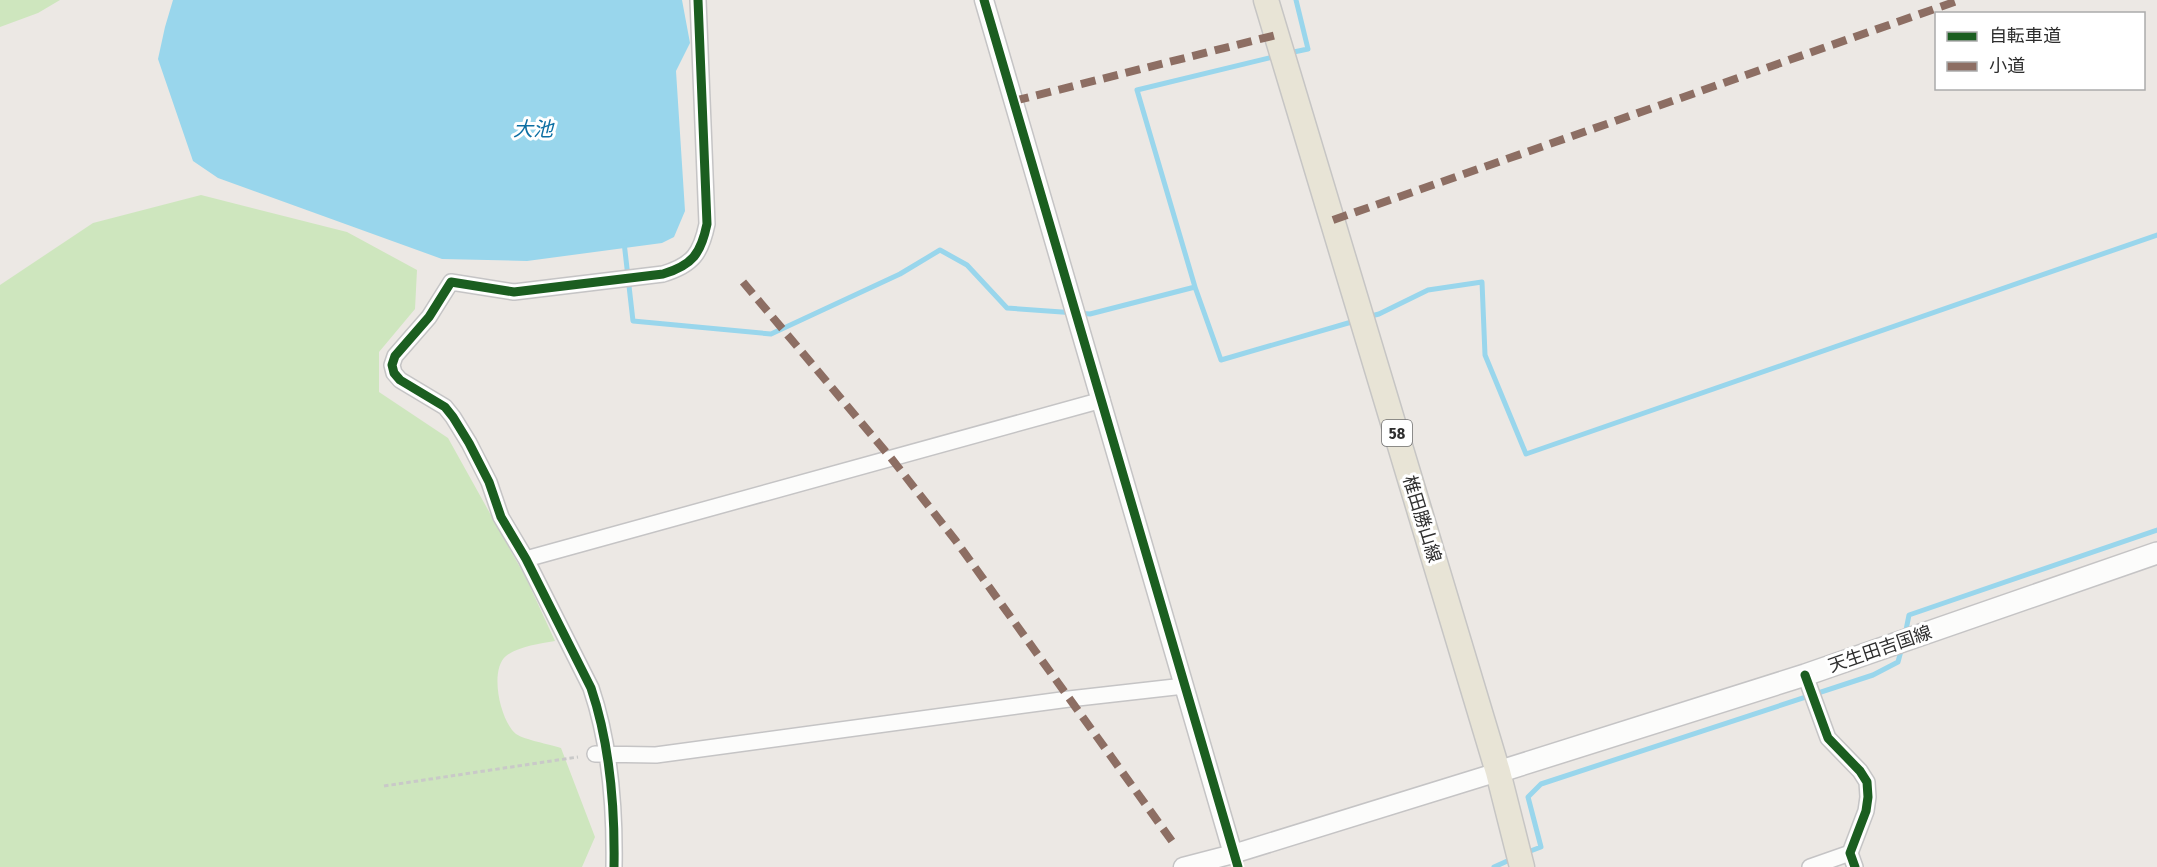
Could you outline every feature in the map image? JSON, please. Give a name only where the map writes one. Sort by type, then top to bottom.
[{"type":"main road","name":"椎田勝山線","points":[[1266,0],[1498,772],[1522,867]]},
{"type":"main road","name":"天生田吉国線","points":[[1498,772],[1805,675],[2157,553]]},
{"type":"street","points":[[614,867],[612,807],[601,753],[598,708],[591,688],[526,559],[501,517],[489,482],[469,443],[445,407],[400,380],[394,373],[393,365],[395,356],[429,317],[451,282],[514,292],[663,274],[680,269],[693,259],[703,244],[707,224],[698,0]]},
{"type":"street","points":[[984,0],[1235,860]]},
{"type":"street","points":[[526,559],[1102,400]]},
{"type":"street","points":[[1805,675],[1828,738],[1860,771],[1867,782],[1868,797],[1853,860],[1810,867]]},
{"type":"street","points":[[601,753],[656,755],[1069,699],[1184,686]]},
{"type":"street","points":[[1183,867],[1235,860],[1498,772]]},
{"type":"path","points":[[384,786],[601,753]]},
{"type":"green space","points":[[0,0],[60,0],[38,13],[0,27]]},
{"type":"green space","points":[[201,195],[347,232],[417,270],[415,309],[379,352],[379,392],[448,438],[526,578],[555,641],[536,644],[506,656],[498,672],[497,683],[505,718],[516,734],[561,748],[595,837],[582,867],[0,867],[0,285],[93,223]]},
{"type":"water","name":"大池","points":[[173,0],[682,0],[690,43],[676,71],[685,211],[674,237],[662,243],[527,261],[442,259],[218,178],[193,161],[158,59]]},
{"type":"waterway","points":[[1289,53],[1308,49],[1296,0]]},
{"type":"waterway","points":[[624,242],[633,321],[771,334],[900,274],[940,250],[967,265],[1007,308],[1090,314],[1195,287],[1137,90],[1277,56]]},
{"type":"waterway","points":[[1367,317],[1379,314],[1428,290],[1482,282],[1485,355],[1526,454],[2157,235]]},
{"type":"waterway","points":[[1195,287],[1221,360],[1355,321]]},
{"type":"waterway","points":[[1905,635],[1909,615],[2157,530]]},
{"type":"waterway","points":[[1525,853],[1541,847],[1528,797],[1541,784],[1873,675],[1898,662],[1902,647]]},
{"type":"waterway","points":[[1494,867],[1514,858]]},
{"type":"marked path","points":[[1333,220],[1960,0]]},
{"type":"marked path","points":[[1014,101],[1276,35]]},
{"type":"marked path","points":[[743,282],[891,458],[956,541],[1174,844]]},
{"type":"cycle path","points":[[614,867],[614,822],[610,776],[603,731],[591,688],[526,559],[501,517],[489,482],[453,417],[445,407],[400,380],[394,373],[392,365],[395,356],[429,317],[451,282],[514,292],[663,274],[689,262],[702,243],[707,224],[698,0]]},
{"type":"cycle path","points":[[984,0],[1238,867]]},
{"type":"cycle path","points":[[1805,675],[1828,738],[1860,771],[1867,782],[1866,811],[1850,853],[1855,867]]}]
